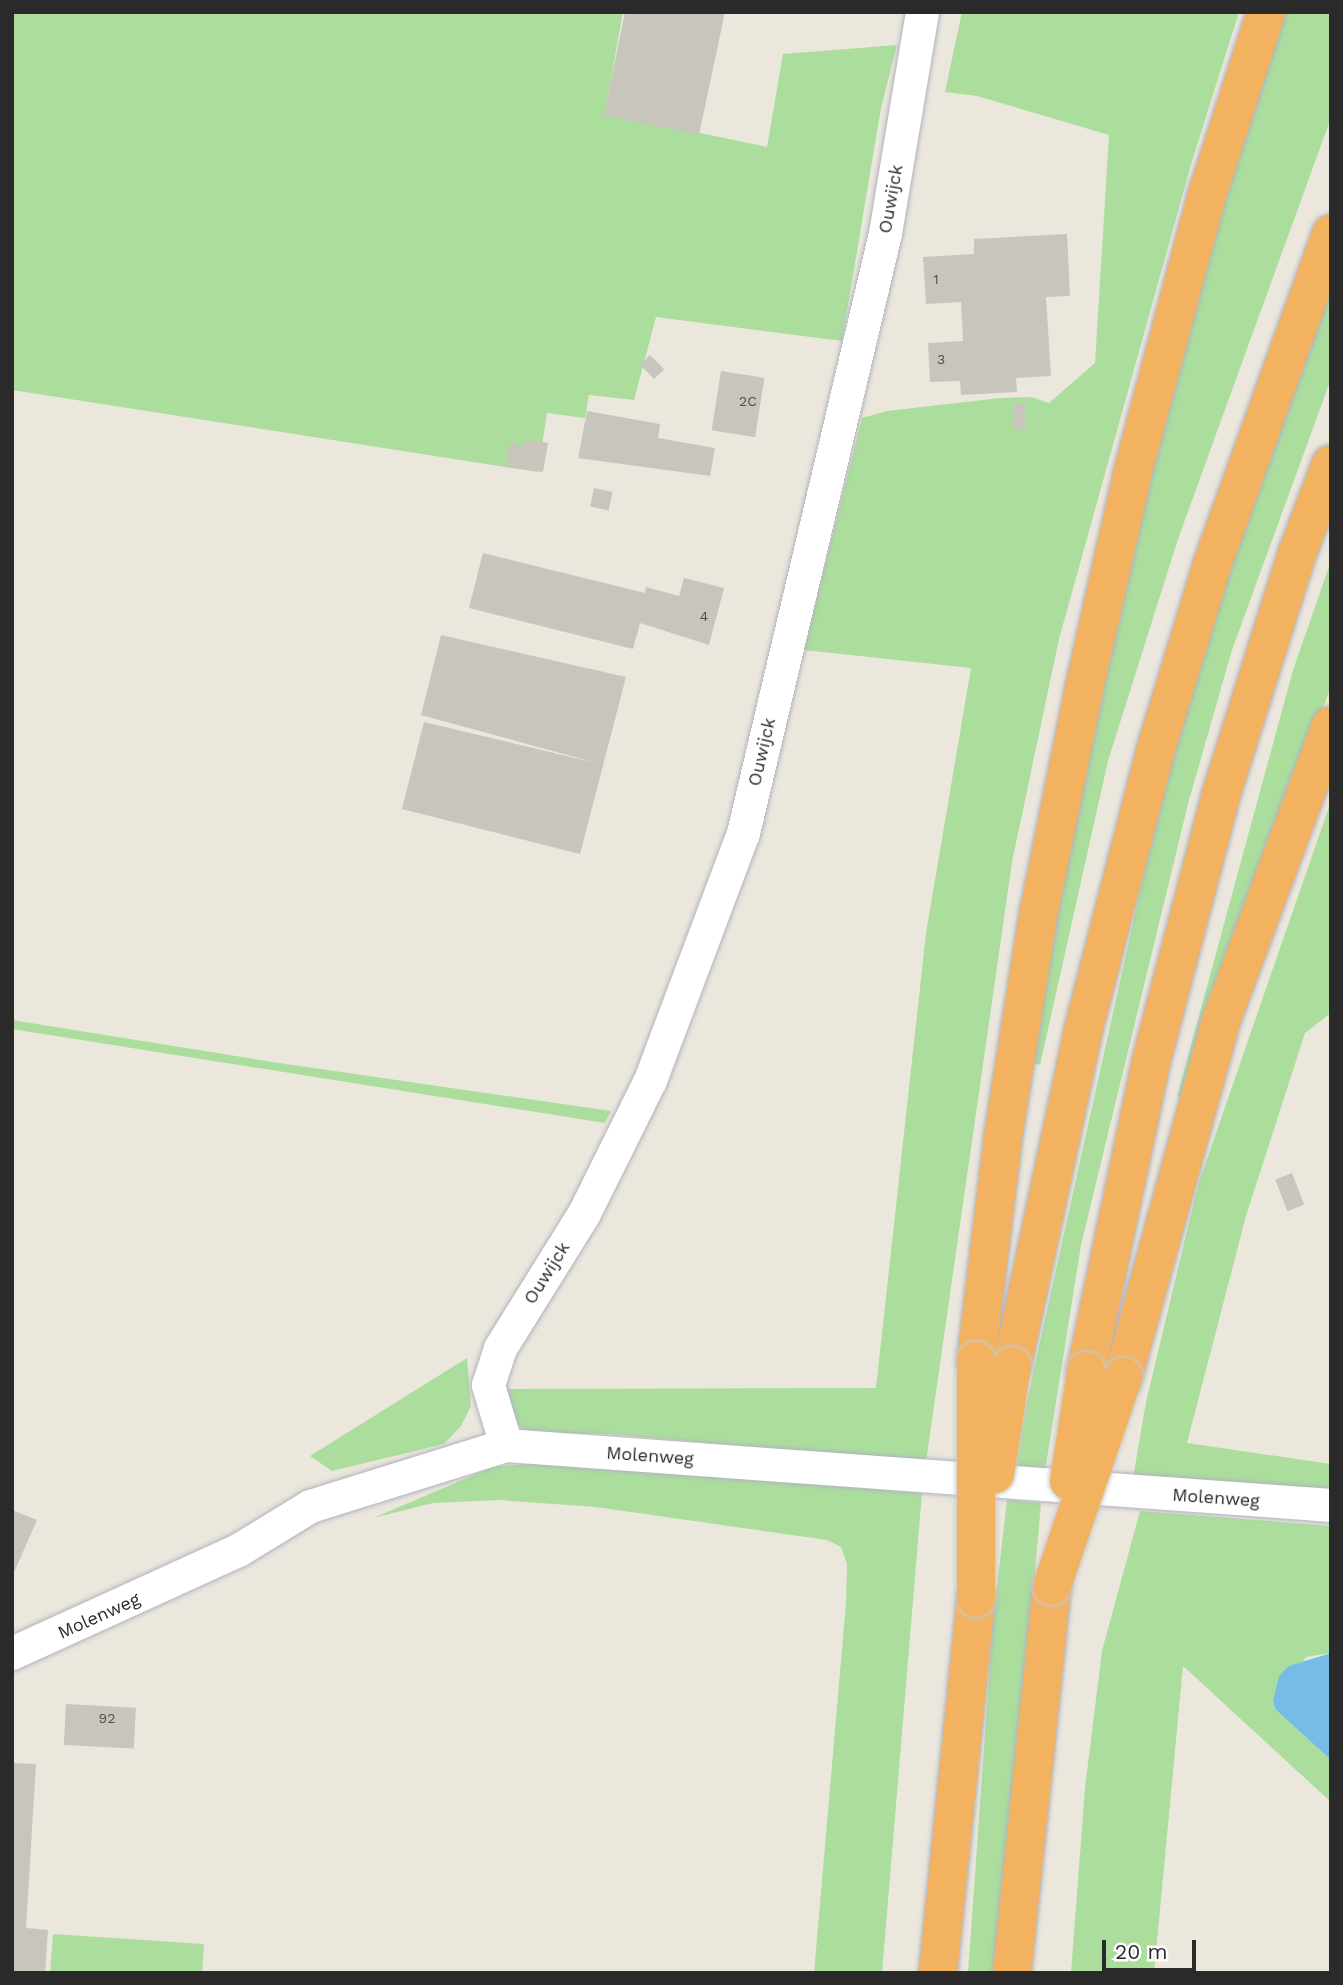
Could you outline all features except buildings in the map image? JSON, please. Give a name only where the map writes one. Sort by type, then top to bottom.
[{"type":"highway","points":[[938,1973],[976,1598],[994,1363],[1004,1131],[1037,925],[1084,689],[1133,471],[1200,219],[1266,12]]},
{"type":"highway","points":[[994,1363],[1155,752],[1212,565],[1331,234]]},
{"type":"highway","points":[[1012,1973],[1051,1593],[1086,1371],[1152,1058],[1220,798],[1297,554],[1331,464]]},
{"type":"highway","points":[[1051,1593],[1123,1377],[1221,1021],[1331,726]]},
{"type":"street","name":"Ouwijck","points":[[506,1445],[488,1385],[500,1348],[584,1213],[650,1080],[743,833],[885,233],[922,12]]},
{"type":"street","name":"Molenweg","points":[[12,1653],[238,1550],[310,1506],[506,1445],[1331,1505]]},
{"type":"green space","points":[[12,12],[623,12],[605,113],[767,147],[783,54],[897,45],[881,108],[842,341],[656,317],[634,400],[589,395],[585,418],[547,413],[538,472],[12,390]]},
{"type":"green space","points":[[962,12],[1239,12],[1192,161],[1059,639],[1012,862],[926,1462],[609,1434],[528,1432],[516,1424],[505,1389],[876,1388],[926,933],[971,668],[804,650],[862,418],[887,411],[1000,398],[1031,397],[1049,403],[1095,363],[1109,135],[977,96],[945,92]]},
{"type":"green space","points":[[1279,12],[1331,12],[1331,118],[1178,539],[1108,761],[1040,1065],[1030,1062],[1055,908],[1149,470]]},
{"type":"green space","points":[[1331,273],[1331,379],[1232,650],[1188,804],[1081,1245],[1045,1471],[1012,1468],[1196,639]]},
{"type":"green space","points":[[1331,561],[1331,687],[1286,800],[1186,1096],[1177,1097],[1293,670]]},
{"type":"green space","points":[[1331,801],[1331,1013],[1305,1033],[1246,1216],[1187,1443],[1331,1464],[1331,1492],[1133,1478],[1146,1402],[1198,1185]]},
{"type":"green space","points":[[12,1020],[279,1063],[611,1111],[605,1123],[12,1029]]},
{"type":"green space","points":[[467,1358],[471,1406],[461,1426],[444,1444],[332,1471],[310,1456]]},
{"type":"green space","points":[[541,1463],[922,1493],[882,1973],[814,1973],[846,1603],[847,1564],[841,1547],[827,1540],[596,1507],[499,1500],[433,1503],[373,1518],[493,1467]]},
{"type":"green space","points":[[1007,1500],[1041,1503],[1000,1973],[968,1973],[993,1621]]},
{"type":"green space","points":[[1140,1511],[1331,1526],[1331,1653],[1306,1657],[1276,1710],[1331,1760],[1331,1802],[1183,1666],[1154,1973],[1071,1973],[1085,1788],[1102,1651]]},
{"type":"green space","points":[[53,1934],[204,1944],[202,1973],[50,1973]]},
{"type":"water","points":[[1331,1653],[1331,1760],[1276,1710],[1273,1701],[1279,1676],[1289,1666]]}]
